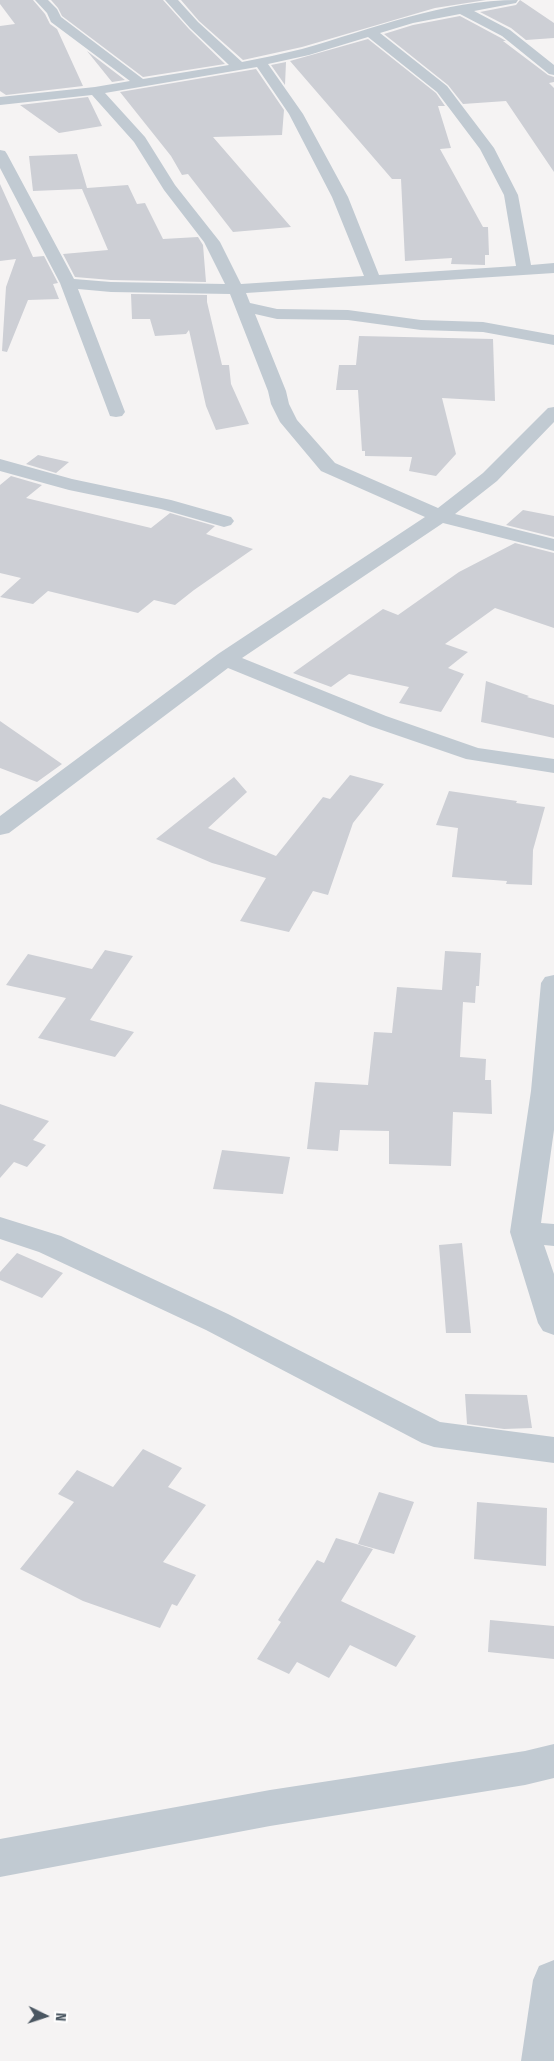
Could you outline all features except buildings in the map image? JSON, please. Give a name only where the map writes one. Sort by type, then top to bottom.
[{"type":"street","points":[[41,0],[53,12],[55,19],[140,83]]},
{"type":"street","points":[[171,0],[194,26],[239,67]]},
{"type":"street","points":[[0,101],[95,90],[239,67],[304,52],[411,20],[512,0]]},
{"type":"street","points":[[462,10],[506,33],[554,70]]},
{"type":"street","points":[[370,32],[442,89],[487,148],[511,195],[524,268]]},
{"type":"street","points":[[260,62],[296,114],[340,197],[370,288],[368,317]]},
{"type":"street","points":[[95,90],[140,140],[169,187],[188,208],[212,242],[236,288],[277,391],[280,404],[289,422],[328,467],[388,495],[440,516],[554,545]]},
{"type":"street","points":[[0,154],[68,283],[116,412]]},
{"type":"street","points":[[68,283],[111,286],[370,288],[524,268],[554,268]]},
{"type":"street","points":[[244,307],[277,314],[368,317],[421,325],[483,327],[554,340]]},
{"type":"street","points":[[0,828],[226,659],[440,516],[490,476],[554,412]]},
{"type":"street","points":[[0,465],[69,484],[164,504],[224,521]]},
{"type":"street","points":[[226,659],[378,721],[474,754],[554,766]]},
{"type":"street","points":[[554,983],[546,1091],[540,1234],[554,1324]]},
{"type":"street","points":[[0,1228],[50,1244],[217,1322],[434,1434],[554,1450]]},
{"type":"street","points":[[0,1858],[75,1846],[163,1827],[296,1803],[525,1768],[554,1761]]},
{"type":"street","points":[[542,2061],[554,1980]]}]
